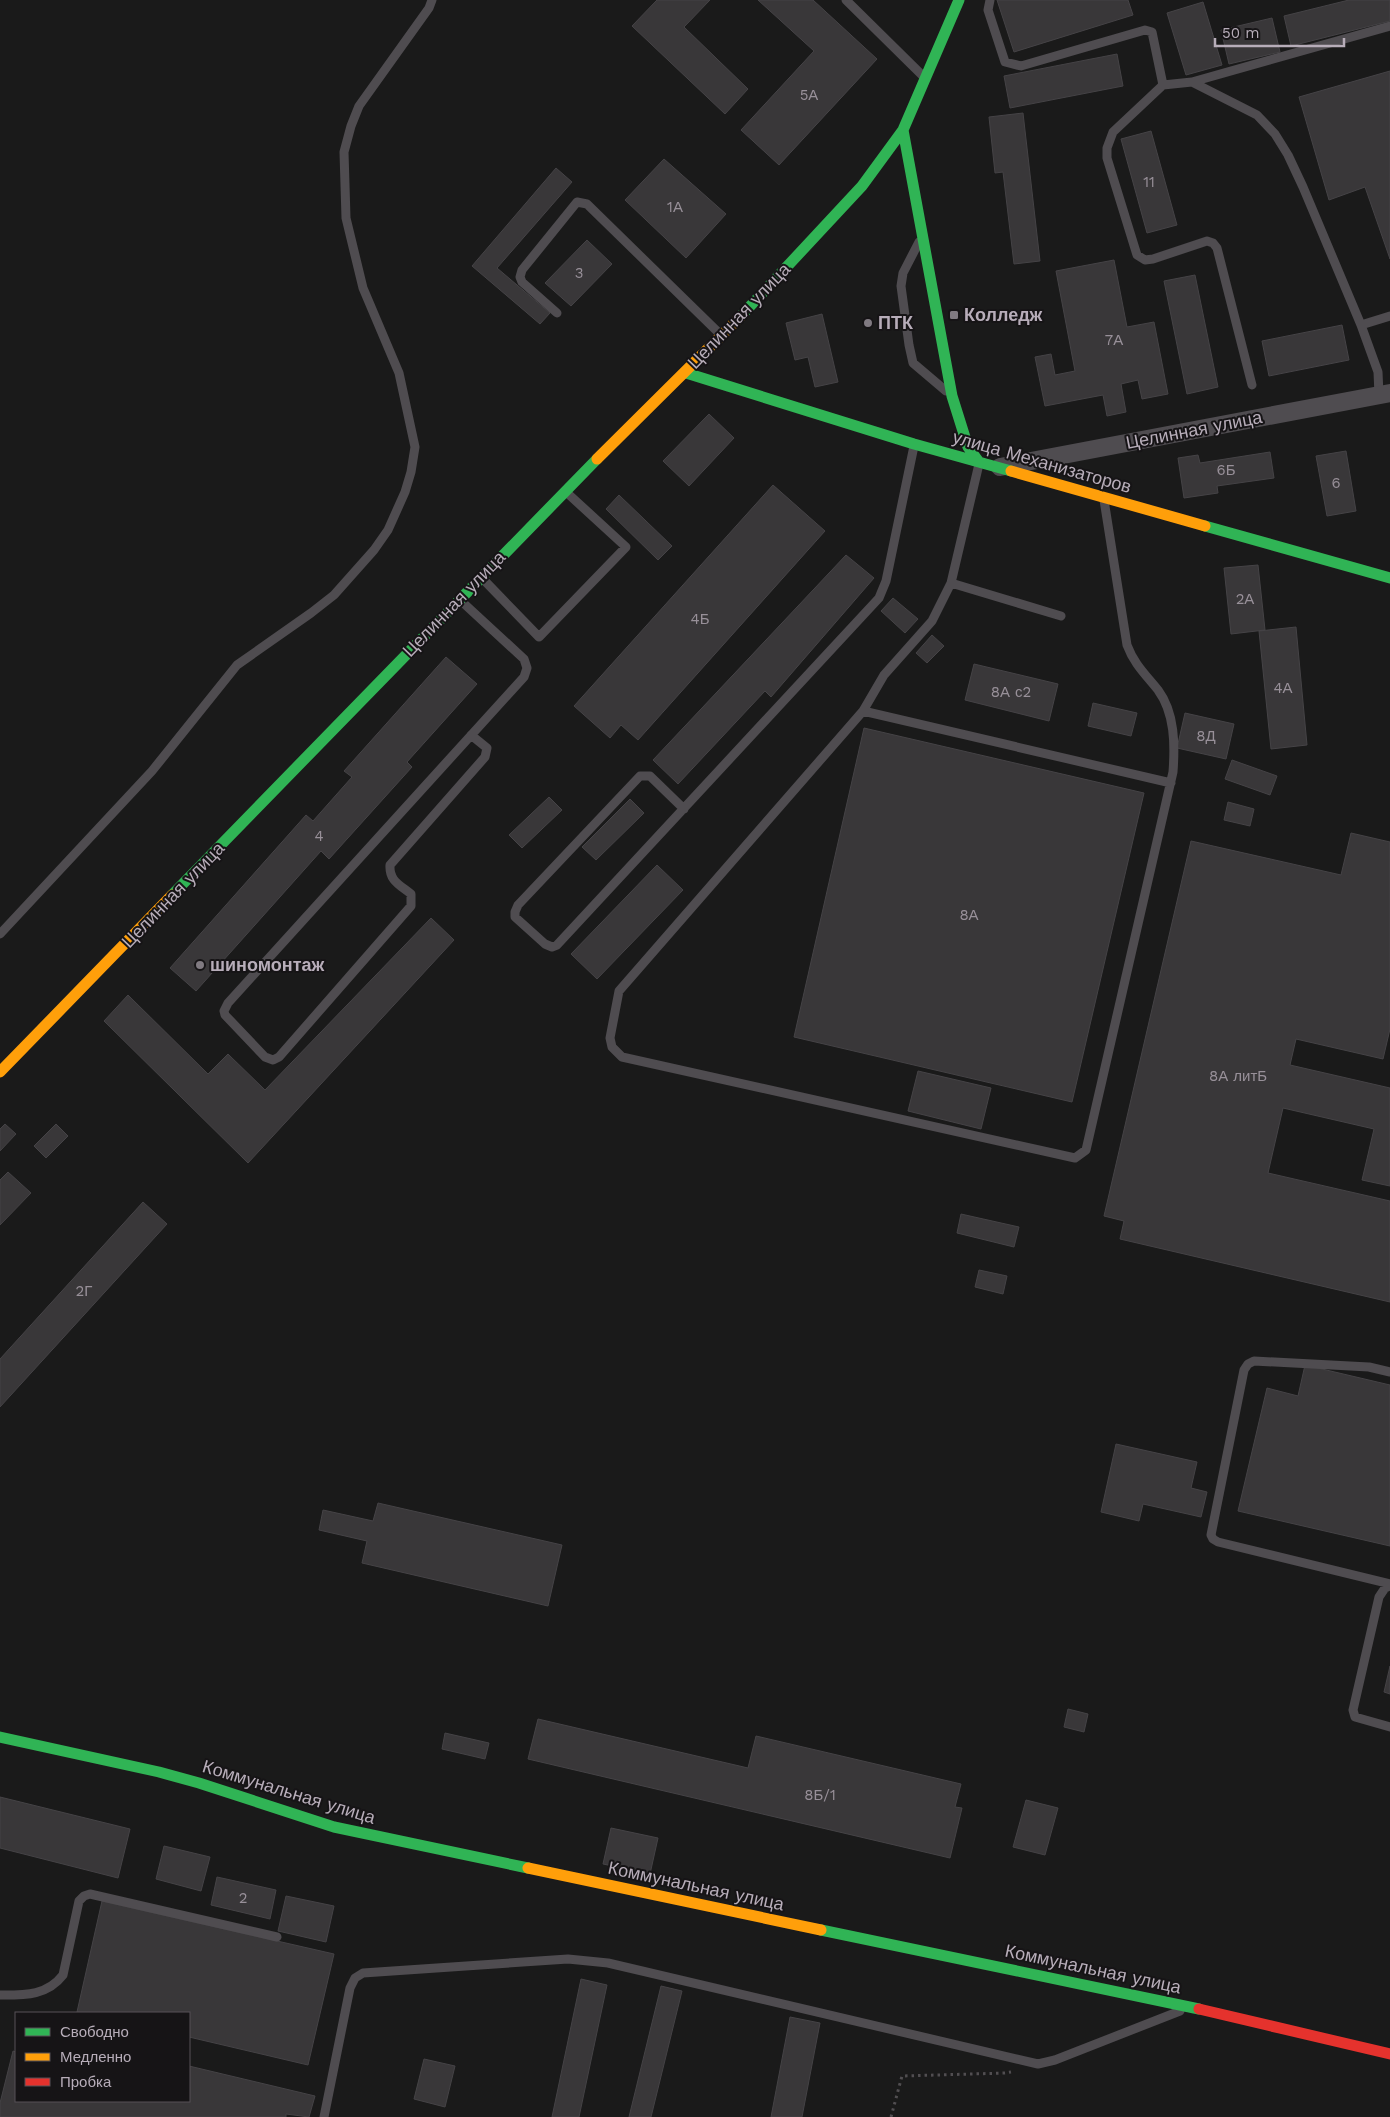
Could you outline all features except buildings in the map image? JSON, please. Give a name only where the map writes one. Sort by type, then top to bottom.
[{"type":"street","name":"Целинная улица","points":[[0,1072],[565,490],[722,336],[862,186],[903,130],[959,0]]},
{"type":"street","points":[[903,130],[952,396],[968,447],[979,462]]},
{"type":"street","name":"улица Механизаторов","points":[[686,373],[914,444],[1390,578]]},
{"type":"street","name":"Целинная улица","points":[[998,467],[1384,394]]},
{"type":"street","name":"Коммунальная улица","points":[[0,1737],[159,1772],[200,1783],[334,1827],[363,1834],[1190,2007],[1390,2054]]},
{"type":"lane","points":[[0,934],[152,771],[237,665],[334,595],[374,550],[388,530],[407,485],[415,447],[399,373],[363,288],[346,218],[344,152],[359,106],[429,8],[432,0]]},
{"type":"lane","points":[[846,0],[926,79]]},
{"type":"lane","points":[[990,0],[988,10],[1005,62],[1021,66],[1145,30],[1152,32],[1163,85]]},
{"type":"lane","points":[[1252,385],[1217,248],[1213,243],[1207,242],[1153,259],[1145,260],[1137,255],[1110,167],[1108,148],[1112,132],[1163,85],[1192,82],[1390,26]]},
{"type":"lane","points":[[1192,82],[1257,115],[1275,134],[1288,155],[1361,325],[1384,394]]},
{"type":"lane","points":[[557,313],[522,282],[520,277],[522,270],[577,202],[581,202],[587,204],[722,336]]},
{"type":"lane","points":[[922,236],[903,273],[901,286],[909,345],[913,363],[952,396]]},
{"type":"lane","points":[[1361,325],[1390,316]]},
{"type":"lane","points":[[684,809],[650,776],[640,776],[518,905],[515,917],[545,944],[552,947],[557,945],[684,809],[879,598],[886,581],[914,444]]},
{"type":"lane","points":[[979,462],[951,583],[932,622],[884,675],[863,711],[619,991],[610,1038],[612,1047],[617,1053],[632,1059],[1075,1158],[1086,1150],[1171,783],[1175,754],[1170,708],[1132,659],[1127,646],[1104,498]]},
{"type":"lane","points":[[481,577],[539,637],[626,546],[565,490]]},
{"type":"lane","points":[[951,583],[1061,616]]},
{"type":"lane","points":[[459,599],[524,658],[527,668],[524,677],[471,735],[228,1003],[224,1011],[225,1016],[265,1057],[273,1060],[278,1057],[411,906],[411,894],[394,880],[390,874],[390,865],[485,757],[487,748],[471,735]]},
{"type":"lane","points":[[863,711],[1171,783]]},
{"type":"lane","points":[[1390,1372],[1369,1367],[1254,1361],[1248,1364],[1242,1379],[1211,1535],[1218,1542],[1390,1585]]},
{"type":"lane","points":[[1390,1585],[1385,1588],[1379,1597],[1353,1710],[1355,1717],[1390,1727]]},
{"type":"lane","points":[[0,1995],[33,1994],[57,1984],[63,1975],[79,1901],[84,1896],[90,1894],[277,1937]]},
{"type":"lane","points":[[324,2117],[350,1988],[355,1978],[363,1973],[568,1959],[587,1960],[608,1963],[1038,2064],[1055,2060],[1190,2007]]},
{"type":"path","points":[[892,2117],[902,2076],[1005,2074],[1038,2064]]},
{"type":"traffic: fast","points":[[741,316],[862,186],[903,130],[959,0]]},
{"type":"traffic: fast","points":[[903,130],[952,396],[968,447],[979,462]]},
{"type":"traffic: fast","points":[[686,373],[914,444],[1011,471]]},
{"type":"traffic: fast","points":[[172,895],[597,459]]},
{"type":"traffic: fast","points":[[1205,526],[1390,578]]},
{"type":"traffic: fast","points":[[0,1737],[159,1772],[334,1827],[528,1868]]},
{"type":"traffic: fast","points":[[821,1930],[1199,2009]]},
{"type":"traffic: slow","points":[[597,459],[741,316]]},
{"type":"traffic: slow","points":[[1011,471],[1205,526]]},
{"type":"traffic: slow","points":[[0,1072],[172,895]]},
{"type":"traffic: slow","points":[[528,1868],[821,1930]]},
{"type":"traffic: jam","points":[[1199,2009],[1390,2054]]},
{"type":"place","name":"Колледж","points":[[954,315]]},
{"type":"place","name":"ПТК","points":[[868,323]]},
{"type":"place","name":"шиномонтаж","points":[[200,965]]}]
